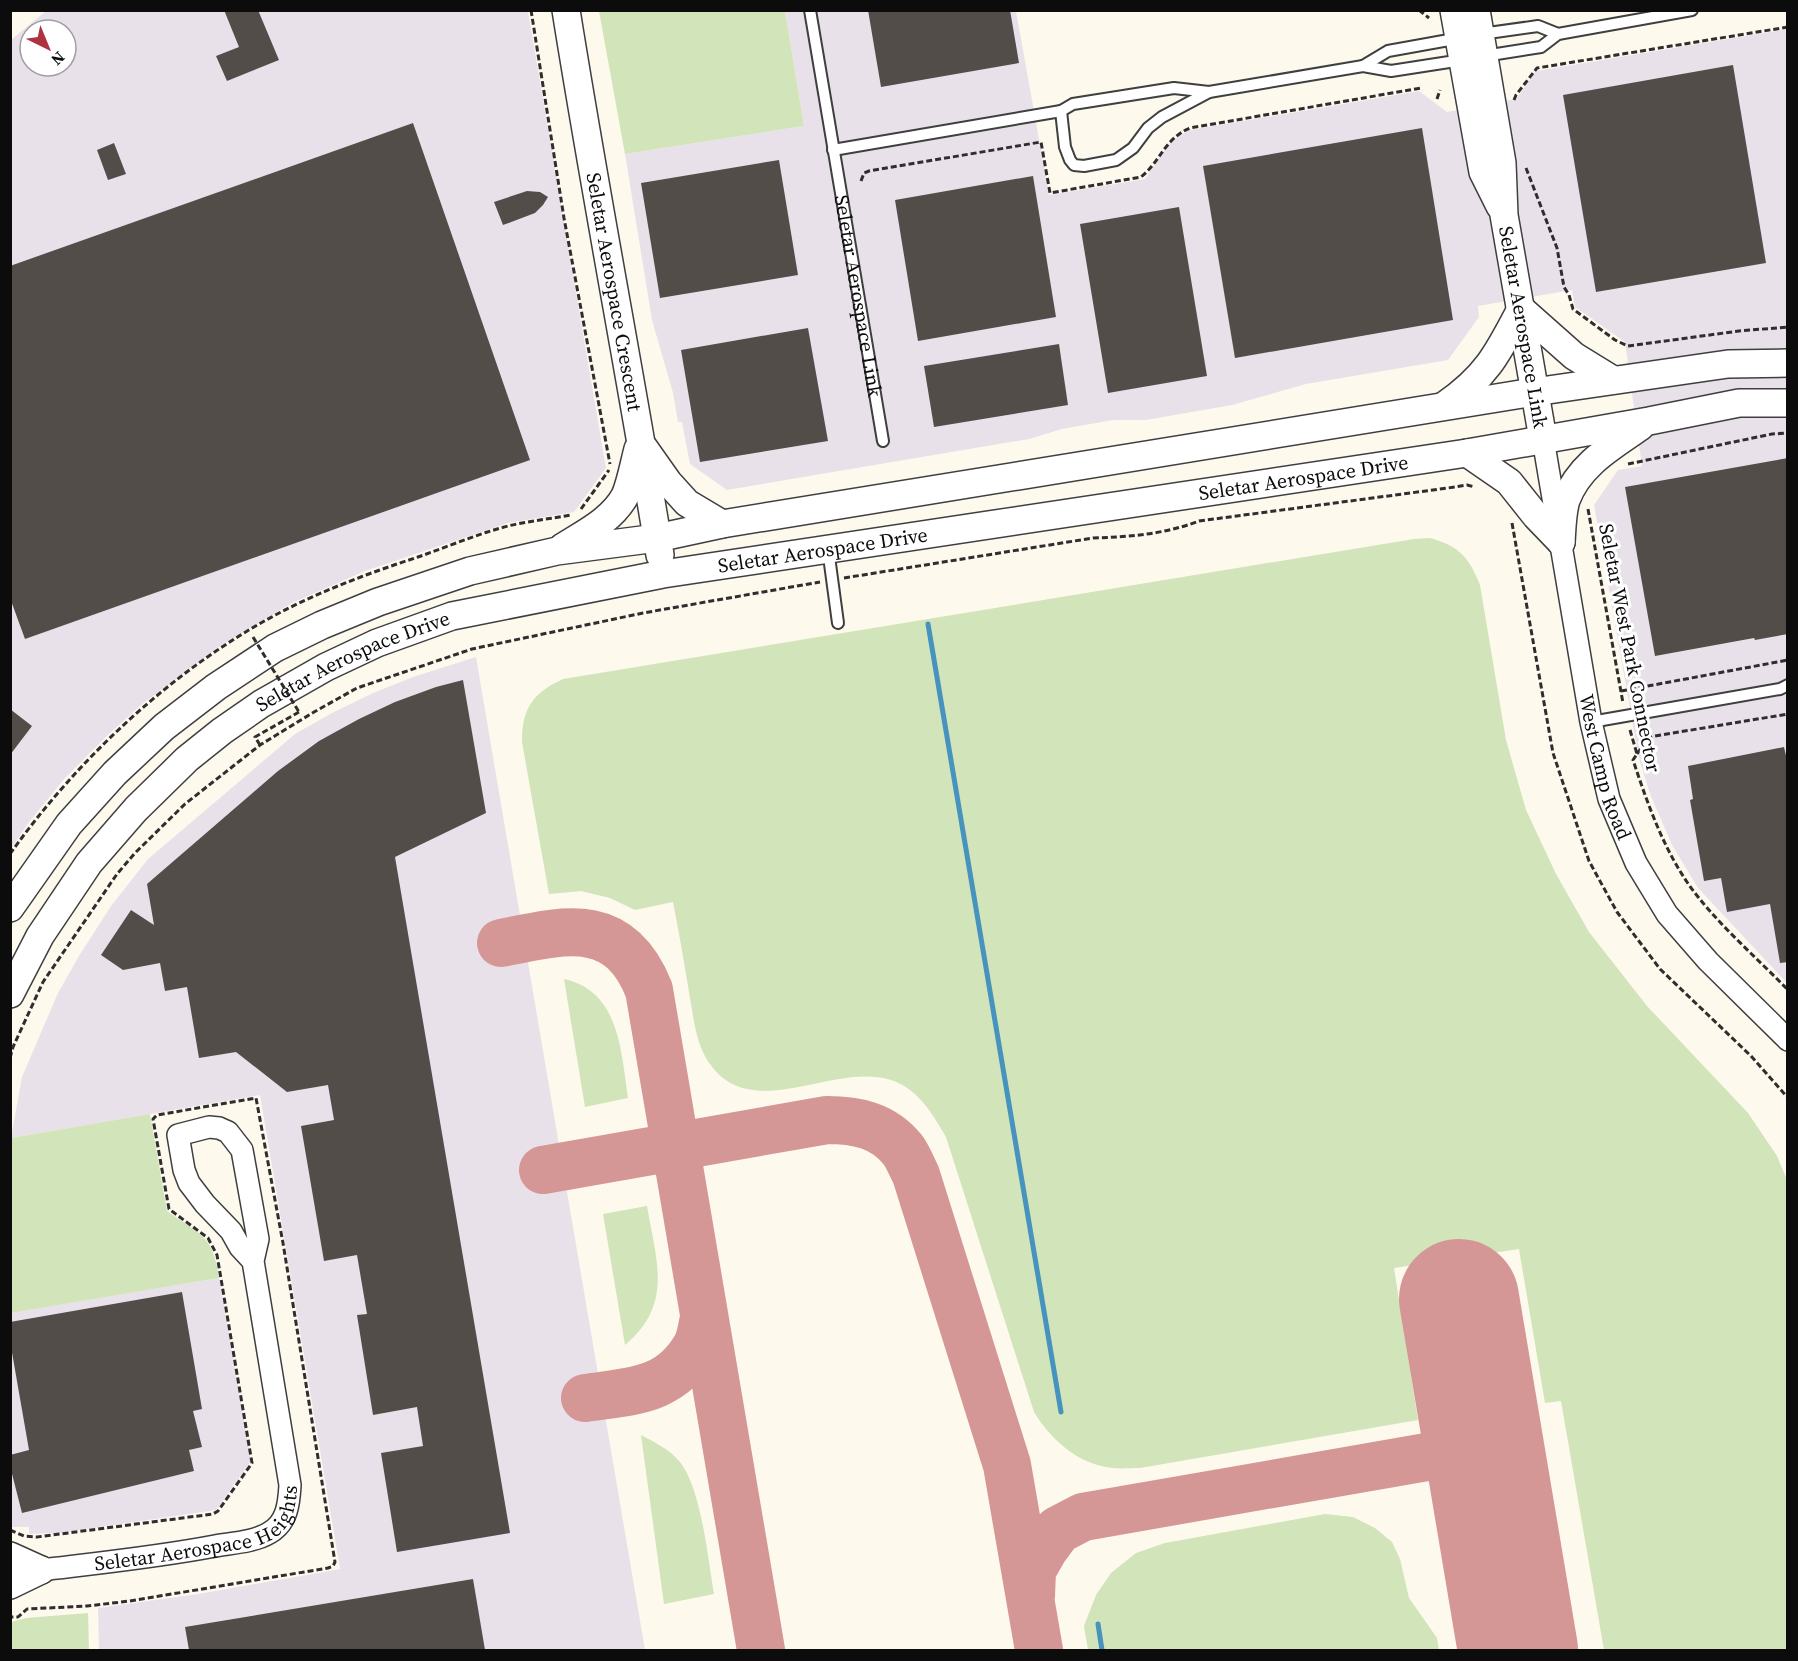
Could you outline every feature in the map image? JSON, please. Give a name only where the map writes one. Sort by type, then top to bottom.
[{"type":"street","name":"Seletar Aerospace Crescent","points":[[566,10],[598,210],[663,574]]},
{"type":"street","name":"Seletar Aerospace Link","points":[[1442,14],[1472,40],[1483,172],[1504,215],[1542,439]]},
{"type":"street","points":[[1441,407],[1480,377],[1497,356],[1521,309],[1574,356],[1612,380]]},
{"type":"street","name":"Seletar Aerospace Drive","points":[[10,908],[69,824],[115,772],[164,727],[199,700],[275,648],[322,625],[378,602],[470,571],[556,551],[657,538],[722,524],[1534,392],[1728,363],[1788,363]]},
{"type":"street","name":"Seletar Aerospace Drive","points":[[10,994],[40,936],[89,863],[128,818],[187,759],[261,704],[326,667],[377,642],[452,616],[663,574],[1467,453],[1739,403],[1788,403]]},
{"type":"street","points":[[1561,542],[1566,502],[1584,468],[1603,452],[1649,421]]},
{"type":"street","name":"West Camp Road","points":[[1542,439],[1591,722],[1609,799],[1636,863],[1667,914],[1708,961],[1788,1040]]},
{"type":"street","points":[[640,442],[668,482],[687,503],[722,524]]},
{"type":"street","points":[[556,551],[613,513],[625,495],[640,442]]},
{"type":"street","points":[[1467,453],[1509,482],[1536,516],[1561,542]]},
{"type":"street","name":"Seletar Aerospace Heights","points":[[10,1569],[41,1570],[124,1560],[249,1540],[270,1533],[285,1518],[289,1504],[290,1485],[253,1262],[258,1239],[242,1150],[228,1132],[219,1128],[210,1127],[178,1135],[184,1170],[189,1183],[231,1231],[253,1262]]},
{"type":"street","points":[[10,1556],[41,1570]]},
{"type":"street","points":[[10,1585],[41,1570]]},
{"type":"lane","name":"Seletar Aerospace Link","points":[[810,10],[883,441]]},
{"type":"lane","points":[[833,150],[1061,111],[1073,104],[1174,88],[1209,92],[1363,66],[1391,71],[1472,40],[1541,47],[1558,34],[1692,10]]},
{"type":"lane","points":[[1363,66],[1388,51],[1472,40],[1538,26],[1558,34]]},
{"type":"lane","points":[[1061,111],[1065,147],[1070,160],[1074,165],[1084,166],[1116,160],[1133,148],[1148,128],[1162,117],[1209,92]]},
{"type":"lane","points":[[828,549],[838,623]]},
{"type":"lane","points":[[1591,722],[1785,688]]},
{"type":"path","points":[[10,854],[80,767],[139,711],[208,656],[283,610],[365,575],[508,526],[572,515],[579,511],[608,472],[610,464],[564,219],[531,10]]},
{"type":"path","points":[[1419,10],[1442,14]]},
{"type":"path","points":[[1514,100],[1516,94],[1537,68],[1788,27]]},
{"type":"path","points":[[861,182],[862,176],[869,171],[1041,142],[1050,193],[1141,177],[1149,171],[1167,144],[1178,133],[1190,128],[1421,88]]},
{"type":"path","points":[[1437,99],[1440,90]]},
{"type":"path","points":[[1524,159],[1557,248],[1564,287],[1573,309],[1615,340],[1628,346],[1739,331],[1788,327]]},
{"type":"path","points":[[1624,465],[1772,434],[1788,433]]},
{"type":"path","points":[[10,1058],[43,982],[117,874],[185,804],[260,746],[357,688],[472,649],[655,611],[1093,538],[1146,535],[1199,521],[1467,485],[1480,488]]},
{"type":"path","name":"Seletar West Park Connector","points":[[1589,502],[1587,510],[1625,715],[1637,754],[1633,760],[1666,848],[1688,883],[1712,912],[1788,990]]},
{"type":"path","points":[[253,637],[299,712],[255,737],[260,746]]},
{"type":"path","points":[[208,656],[213,661]]},
{"type":"path","points":[[1621,691],[1788,660]]},
{"type":"path","points":[[1637,754],[1649,737],[1788,714]]},
{"type":"path","points":[[10,1530],[24,1536],[37,1537],[213,1514],[218,1511],[252,1463],[218,1255],[208,1238],[169,1209],[153,1119],[157,1115],[256,1098],[281,1231],[335,1562],[328,1568],[130,1601],[27,1609],[18,1617],[10,1617]]},
{"type":"shaded area","points":[[46,11],[528,11],[606,468],[574,512],[508,523],[365,571],[292,603],[220,646],[141,705],[109,734],[65,778],[29,822],[11,849],[11,40],[18,34],[18,78],[78,78],[78,18],[38,18]]},
{"type":"shaded area","points":[[785,11],[1016,11],[1049,195],[1145,179],[1168,145],[1190,130],[1419,91],[1447,112],[1516,99],[1536,71],[1787,29],[1787,983],[1698,888],[1672,845],[1650,794],[1640,762],[1594,505],[1618,470],[1642,466],[1625,342],[1575,307],[1572,290],[1478,306],[1479,317],[1448,360],[1306,384],[1232,405],[1146,420],[1113,420],[1062,429],[1029,439],[727,490],[690,464],[682,422],[678,422],[673,393],[652,320],[625,154],[804,126]]},
{"type":"shaded area","points":[[476,657],[645,1650],[99,1650],[98,1608],[198,1594],[340,1569],[260,1095],[11,1138],[22,1077],[58,993],[79,956],[111,906],[148,859],[295,734],[373,693],[413,677]]},
{"type":"shaded area","points":[[219,1278],[251,1461],[216,1510],[60,1533],[29,1534],[29,1527],[11,1527],[11,1313]]},
{"type":"green space","points":[[599,11],[785,11],[804,126],[625,154]]},
{"type":"green space","points":[[1430,538],[1462,554],[1472,567],[1480,585],[1506,740],[1526,810],[1556,874],[1589,932],[1647,1006],[1748,1113],[1777,1156],[1787,1180],[1787,1650],[1604,1650],[1561,1401],[1545,1403],[1519,1249],[1394,1268],[1418,1420],[1140,1468],[1100,1466],[1077,1456],[1057,1441],[1034,1412],[946,1137],[921,1100],[910,1090],[886,1079],[860,1077],[775,1090],[749,1089],[726,1080],[706,1058],[697,1035],[673,902],[635,910],[610,898],[581,891],[549,894],[522,742],[524,720],[531,703],[544,690],[563,679]]},
{"type":"green space","points":[[564,979],[583,986],[597,996],[607,1010],[619,1043],[628,1098],[585,1107]]},
{"type":"green space","points":[[150,1114],[167,1211],[196,1231],[209,1244],[219,1278],[11,1313],[11,1138]]},
{"type":"green space","points":[[647,1206],[657,1263],[656,1297],[650,1314],[625,1345],[603,1214]]},
{"type":"green space","points":[[641,1435],[671,1453],[687,1472],[698,1505],[714,1594],[664,1604]]},
{"type":"green space","points":[[1325,1514],[1353,1517],[1375,1528],[1392,1542],[1400,1559],[1409,1598],[1437,1638],[1439,1650],[1088,1650],[1084,1626],[1096,1595],[1111,1573],[1136,1553],[1165,1543]]},
{"type":"green space","points":[[88,1613],[89,1650],[11,1650],[11,1622],[26,1618]]},
{"type":"building","points":[[224,10],[258,10],[279,60],[227,81],[216,56],[239,47]]},
{"type":"building","points":[[868,10],[1010,10],[1019,63],[881,87]]},
{"type":"building","points":[[1733,65],[1766,263],[1596,292],[1563,95]]},
{"type":"building","points":[[413,123],[530,460],[25,639],[10,598],[10,266]]},
{"type":"building","points":[[1422,128],[1453,320],[1235,358],[1203,166]]},
{"type":"building","points":[[114,143],[126,174],[108,180],[97,150]]},
{"type":"building","points":[[779,160],[798,275],[660,298],[641,183]]},
{"type":"building","points":[[1033,176],[1056,317],[918,341],[895,200]]},
{"type":"building","points":[[527,191],[540,192],[548,197],[535,213],[503,225],[494,202]]},
{"type":"building","points":[[1179,207],[1207,376],[1108,393],[1080,224]]},
{"type":"building","points":[[808,328],[828,441],[700,462],[681,350]]},
{"type":"building","points":[[1059,344],[1068,405],[934,427],[924,366]]},
{"type":"building","points":[[1788,458],[1788,634],[1655,656],[1625,487]]},
{"type":"building","points":[[463,680],[486,813],[395,857],[510,1533],[397,1552],[381,1453],[423,1446],[417,1407],[373,1415],[357,1315],[367,1314],[357,1255],[324,1261],[301,1126],[334,1120],[328,1085],[287,1092],[236,1052],[199,1058],[187,987],[165,991],[160,963],[123,970],[101,955],[131,910],[154,925],[147,884],[278,771],[319,741],[359,719],[395,702]]},
{"type":"building","points":[[10,709],[32,726],[10,755]]},
{"type":"building","points":[[1784,747],[1788,764],[1788,962],[1780,963],[1770,904],[1727,912],[1721,878],[1704,881],[1690,800],[1693,799],[1688,766]]},
{"type":"building","points":[[182,1292],[202,1409],[193,1411],[202,1447],[189,1450],[194,1471],[22,1513],[10,1466],[10,1455],[29,1450],[10,1341],[10,1322]]},
{"type":"building","points":[[473,1579],[485,1650],[189,1650],[185,1627]]},
{"type":"waterway","points":[[928,624],[1061,1412]]},
{"type":"waterway","points":[[1098,1624],[1102,1650]]},
{"type":"taxiway","points":[[501,943],[547,934],[588,933],[606,939],[622,949],[637,966],[649,990],[761,1650]]},
{"type":"taxiway","points":[[543,1170],[827,1120],[859,1123],[878,1130],[895,1142],[905,1153],[916,1175],[1007,1465],[1039,1650]]},
{"type":"taxiway","points":[[585,1398],[634,1391],[663,1381],[687,1360],[697,1345],[704,1318]]},
{"type":"taxiway","points":[[1031,1596],[1032,1570],[1044,1549],[1058,1530],[1083,1517],[1484,1447]]},
{"type":"runway","points":[[1459,1299],[1518,1650]]}]
